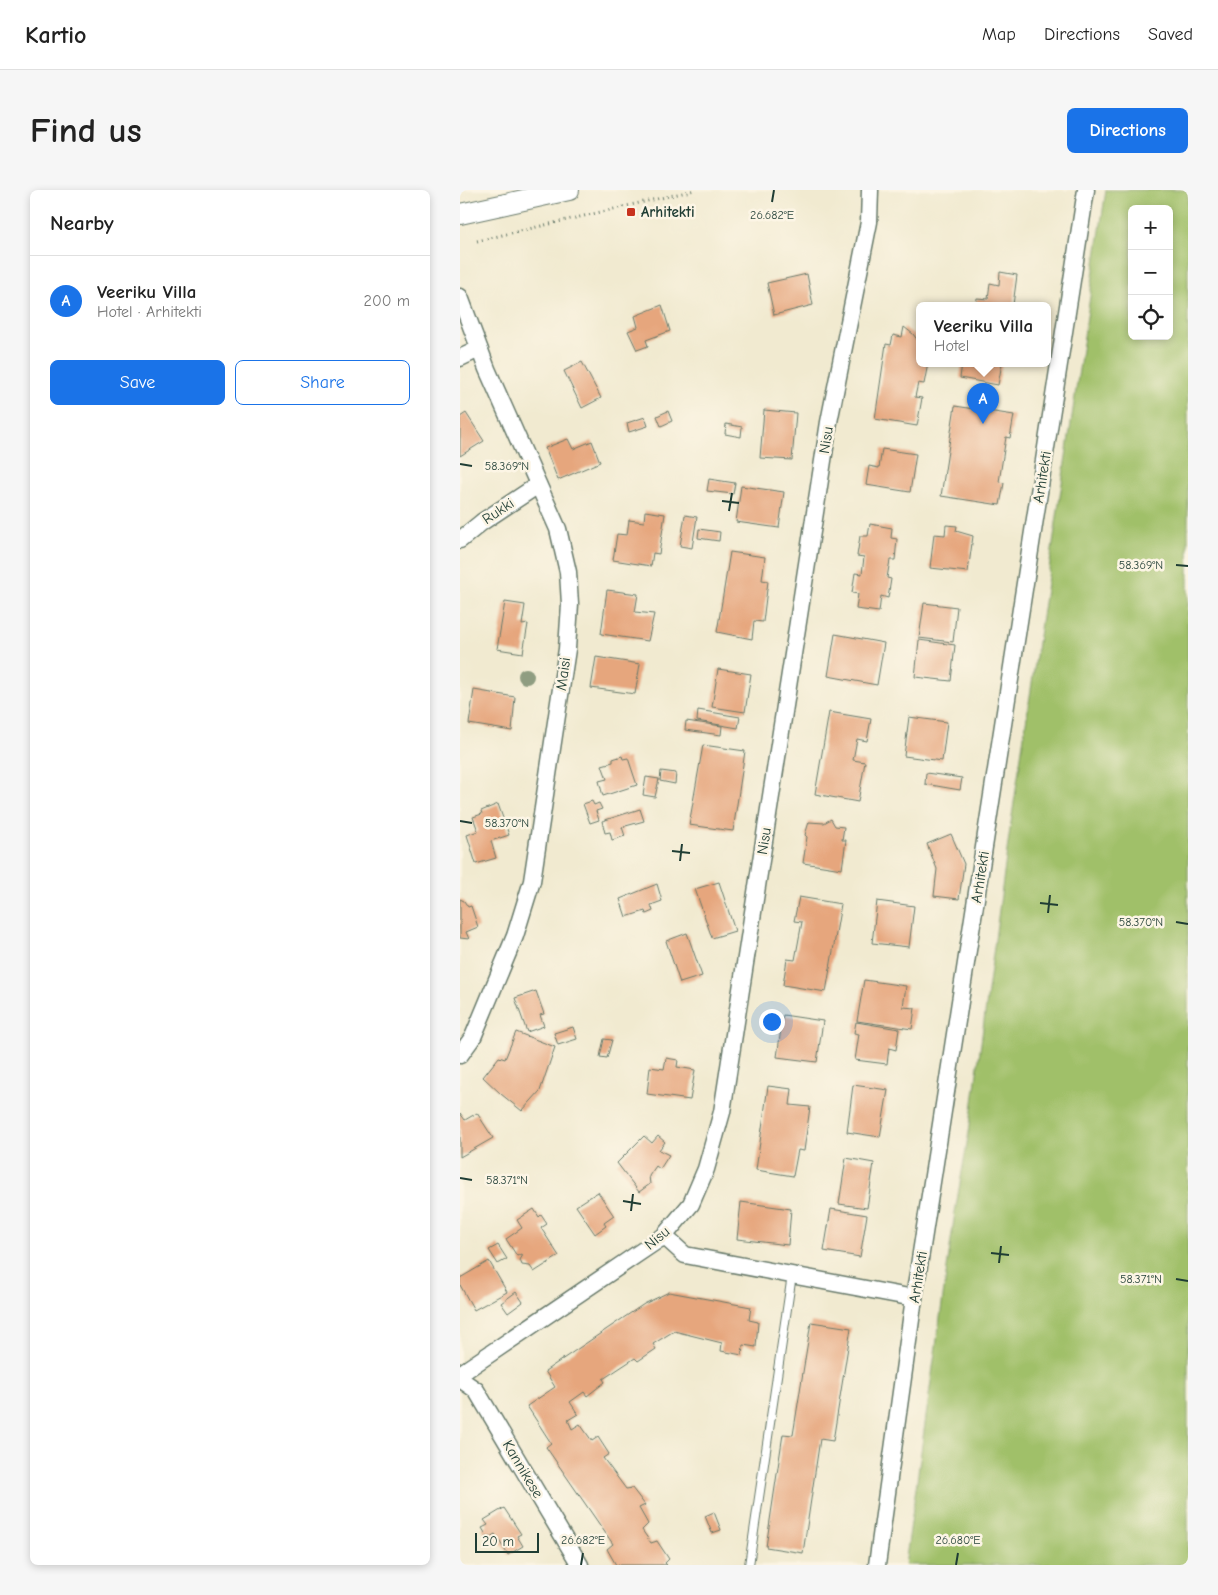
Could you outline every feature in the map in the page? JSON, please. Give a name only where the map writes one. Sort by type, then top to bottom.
[{"type":"street","points":[[460,214],[569,190]]},
{"type":"street","name":"Nisu","points":[[460,1374],[664,1236],[691,1204],[706,1169],[722,1112],[829,422],[869,222],[870,190]]},
{"type":"street","name":"Arhitekti","points":[[877,1565],[914,1298],[1086,190]]},
{"type":"street","name":"Maisi","points":[[460,297],[479,349],[558,529],[568,572],[570,604],[567,649],[532,881],[515,936],[473,1037],[460,1055]]},
{"type":"street","points":[[460,358],[479,349]]},
{"type":"street","name":"Rukki","points":[[460,540],[482,522],[538,485]]},
{"type":"street","points":[[664,1236],[685,1255],[914,1298]]},
{"type":"street","name":"Kannikese","points":[[460,1380],[476,1390],[580,1565]]},
{"type":"lane","points":[[749,1565],[792,1275]]},
{"type":"path","points":[[477,241],[695,190]]},
{"type":"green space","points":[[1106,190],[1188,190],[1188,1565],[905,1565],[955,1212],[969,1132],[1009,836]]},
{"type":"building","points":[[1000,272],[1017,275],[1013,302],[976,302],[977,298],[988,299],[990,283],[999,285]]},
{"type":"building","points":[[807,274],[813,305],[774,315],[767,283]]},
{"type":"building","points":[[662,305],[670,331],[646,340],[648,346],[637,350],[628,331],[638,327],[635,316]]},
{"type":"building","points":[[904,327],[913,334],[916,338],[916,367],[927,367],[924,384],[918,383],[915,397],[922,398],[917,426],[875,419],[886,344],[891,345],[893,335],[902,337]]},
{"type":"building","points":[[582,362],[601,398],[582,408],[564,371]]},
{"type":"building","points":[[961,367],[1001,367],[998,385],[960,378]]},
{"type":"building","points":[[955,406],[1014,415],[1010,438],[1006,437],[999,482],[1004,483],[1000,505],[941,496]]},
{"type":"building","points":[[764,410],[796,413],[792,460],[760,458]]},
{"type":"building","points":[[668,411],[672,421],[661,426],[657,416]]},
{"type":"building","points":[[466,413],[484,441],[460,456],[460,417]]},
{"type":"building","points":[[645,417],[648,426],[629,432],[627,423]]},
{"type":"building","points":[[726,424],[742,427],[741,437],[725,434]]},
{"type":"building","points":[[568,439],[573,449],[592,441],[600,462],[558,480],[545,448]]},
{"type":"building","points":[[882,449],[916,454],[910,492],[866,485],[869,466],[879,468]]},
{"type":"building","points":[[709,479],[735,483],[733,494],[707,491]]},
{"type":"building","points":[[741,486],[784,492],[779,528],[736,522]]},
{"type":"building","points":[[645,511],[665,514],[659,554],[653,553],[651,566],[613,560],[617,534],[627,535],[629,520],[644,522]]},
{"type":"building","points":[[685,515],[697,517],[692,548],[680,546]]},
{"type":"building","points":[[870,524],[892,528],[891,538],[897,539],[895,560],[890,560],[887,578],[891,579],[888,598],[881,596],[879,612],[856,609],[858,594],[852,593],[855,573],[862,574],[864,557],[857,556],[860,536],[868,536]]},
{"type":"building","points":[[946,525],[957,526],[956,531],[973,536],[968,572],[930,568],[934,534],[945,535]]},
{"type":"building","points":[[699,529],[720,532],[719,541],[698,538]]},
{"type":"building","points":[[730,552],[765,557],[762,580],[768,581],[763,622],[754,621],[752,639],[717,632]]},
{"type":"building","points":[[607,590],[638,594],[635,612],[654,614],[648,641],[601,634]]},
{"type":"building","points":[[505,602],[525,605],[522,625],[528,624],[523,653],[497,649]]},
{"type":"building","points":[[924,603],[957,607],[953,642],[919,638]]},
{"type":"building","points":[[835,634],[884,643],[877,685],[828,676]]},
{"type":"building","points":[[919,640],[955,645],[951,681],[915,677]]},
{"type":"building","points":[[596,657],[640,664],[635,694],[591,688]]},
{"type":"building","points":[[718,669],[751,674],[745,712],[712,707]]},
{"type":"building","points":[[474,690],[515,697],[512,731],[469,724]]},
{"type":"building","points":[[698,710],[740,717],[738,728],[697,721]]},
{"type":"building","points":[[829,712],[871,719],[867,741],[857,739],[853,760],[865,762],[858,802],[815,794]]},
{"type":"building","points":[[909,717],[947,722],[942,761],[904,756]]},
{"type":"building","points":[[686,721],[722,726],[721,735],[685,730]]},
{"type":"building","points":[[703,745],[745,751],[733,831],[689,825]]},
{"type":"building","points":[[622,756],[623,759],[628,758],[637,785],[603,796],[599,781],[607,779],[602,765],[613,762],[613,759]]},
{"type":"building","points":[[661,771],[676,773],[675,784],[660,781]]},
{"type":"building","points":[[926,773],[962,778],[960,790],[925,784]]},
{"type":"building","points":[[646,777],[659,779],[655,797],[643,795]]},
{"type":"building","points":[[592,801],[594,805],[599,803],[602,809],[596,811],[599,820],[590,823],[583,804]]},
{"type":"building","points":[[498,804],[509,835],[491,841],[496,858],[476,864],[467,835],[478,831],[473,817],[482,814],[481,811]]},
{"type":"building","points":[[640,809],[644,821],[622,827],[625,836],[612,840],[610,832],[605,833],[602,821]]},
{"type":"building","points":[[831,819],[835,826],[844,827],[842,840],[846,840],[842,869],[803,863],[807,837],[805,835],[809,822],[824,823]]},
{"type":"building","points":[[951,834],[964,864],[959,899],[934,896],[937,869],[927,844]]},
{"type":"building","points":[[719,882],[735,931],[712,938],[695,889]]},
{"type":"building","points":[[657,884],[662,901],[651,905],[653,911],[646,914],[645,911],[626,917],[620,899]]},
{"type":"building","points":[[799,897],[841,904],[826,992],[783,985],[787,959],[795,960],[802,922],[794,921]]},
{"type":"building","points":[[460,899],[468,907],[471,906],[478,927],[466,932],[469,939],[460,938]]},
{"type":"building","points":[[877,901],[914,906],[909,947],[872,943]]},
{"type":"building","points":[[687,933],[702,976],[680,983],[666,941]]},
{"type":"building","points":[[864,980],[906,986],[903,1007],[915,1008],[912,1029],[857,1021]]},
{"type":"building","points":[[536,991],[544,1014],[540,1015],[544,1026],[527,1032],[515,998]]},
{"type":"building","points":[[783,1015],[823,1021],[817,1062],[777,1057]]},
{"type":"building","points":[[856,1022],[899,1029],[896,1050],[889,1048],[887,1064],[855,1060],[859,1034],[854,1033]]},
{"type":"building","points":[[573,1027],[577,1039],[558,1045],[554,1033]]},
{"type":"building","points":[[516,1032],[555,1047],[540,1091],[522,1111],[483,1077],[499,1057],[505,1059]]},
{"type":"building","points":[[604,1039],[612,1040],[607,1058],[600,1057]]},
{"type":"building","points":[[666,1058],[678,1060],[677,1067],[695,1070],[690,1100],[647,1094],[650,1067],[664,1069]]},
{"type":"building","points":[[853,1085],[888,1090],[880,1137],[847,1132]]},
{"type":"building","points":[[768,1086],[792,1089],[790,1105],[810,1107],[804,1151],[798,1150],[793,1176],[756,1170]]},
{"type":"building","points":[[460,1113],[465,1120],[477,1113],[493,1138],[460,1157]]},
{"type":"building","points":[[644,1136],[652,1143],[658,1136],[665,1142],[659,1150],[669,1155],[660,1169],[656,1166],[649,1176],[650,1184],[639,1192],[617,1163]]},
{"type":"building","points":[[846,1158],[874,1163],[867,1208],[839,1204]]},
{"type":"building","points":[[598,1192],[614,1216],[604,1223],[606,1226],[595,1234],[576,1206]]},
{"type":"building","points":[[741,1202],[791,1209],[788,1245],[737,1239]]},
{"type":"building","points":[[534,1209],[547,1224],[541,1228],[559,1256],[534,1272],[530,1266],[522,1265],[520,1260],[523,1255],[517,1256],[506,1239],[522,1228],[517,1220]]},
{"type":"building","points":[[831,1209],[867,1215],[860,1257],[824,1251]]},
{"type":"building","points":[[498,1245],[507,1259],[498,1264],[489,1250]]},
{"type":"building","points":[[489,1261],[507,1292],[474,1310],[460,1285],[460,1278]]},
{"type":"building","points":[[516,1292],[523,1302],[508,1313],[501,1303]]},
{"type":"building","points":[[669,1292],[751,1307],[749,1320],[758,1322],[756,1347],[743,1345],[742,1355],[721,1351],[722,1343],[674,1331],[653,1344],[656,1349],[638,1361],[635,1358],[603,1379],[605,1382],[587,1396],[584,1392],[570,1402],[578,1414],[568,1420],[572,1429],[580,1424],[592,1441],[598,1437],[609,1454],[603,1458],[626,1489],[632,1488],[645,1505],[639,1508],[648,1524],[642,1530],[651,1543],[657,1541],[669,1559],[665,1563],[667,1565],[616,1565],[607,1549],[613,1544],[546,1447],[551,1443],[527,1406],[555,1387],[545,1371],[644,1304]]},
{"type":"building","points":[[811,1322],[851,1328],[833,1441],[820,1439],[803,1553],[766,1547],[783,1434],[793,1435]]},
{"type":"building","points":[[504,1508],[521,1534],[517,1536],[523,1546],[508,1555],[495,1534],[488,1538],[482,1528],[488,1525],[484,1520]]},
{"type":"building","points":[[714,1512],[721,1530],[712,1533],[705,1516]]},
{"type":"place","name":"Arhitekti","points":[[631,212]]},
{"type":"place","name":"Veeriku Villa","points":[[983,424]]}]
